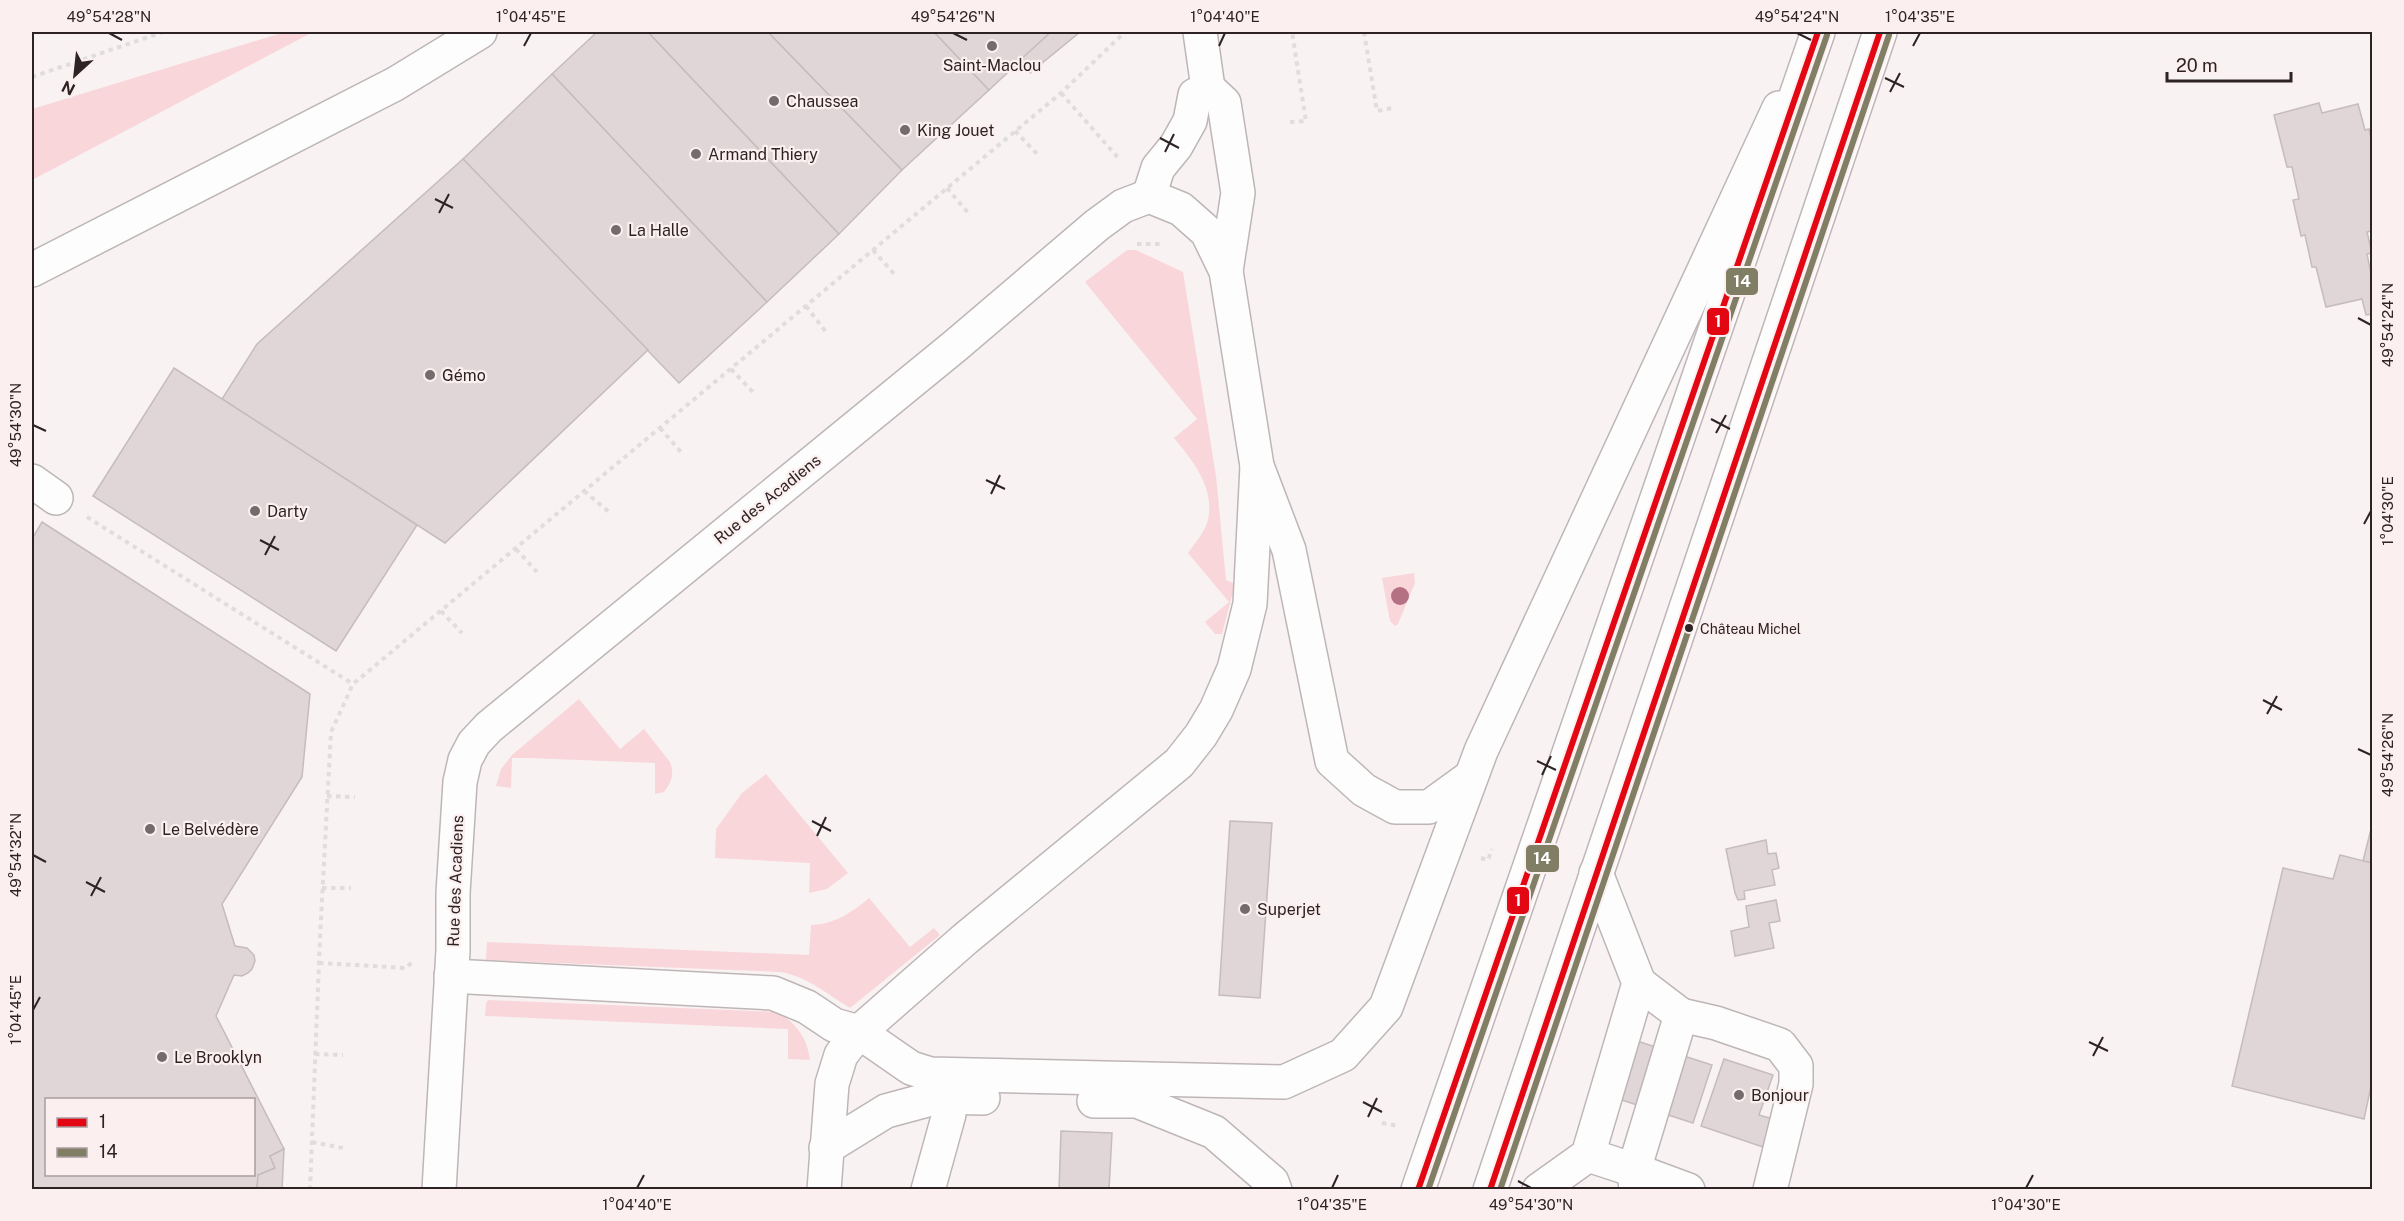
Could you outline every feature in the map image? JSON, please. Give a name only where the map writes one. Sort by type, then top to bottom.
[{"type":"street","points":[[32,270],[394,84],[480,32]]},
{"type":"street","points":[[1200,32],[1208,88],[1224,103],[1238,193],[1226,271]]},
{"type":"street","points":[[826,1148],[886,1111],[938,1097],[950,1086],[1284,1083],[1343,1055],[1386,1007],[1469,778],[1816,32]]},
{"type":"street","points":[[1418,1190],[1816,32]]},
{"type":"street","points":[[1490,1190],[1880,32]]},
{"type":"street","points":[[1208,88],[1195,95],[1190,121],[1176,146],[1158,168],[1149,196],[1181,209],[1207,232],[1226,271],[1257,466],[1289,550],[1332,761],[1364,790],[1395,807],[1429,807],[1469,778]]},
{"type":"street","name":"Rue des Acadiens","points":[[439,1190],[460,782],[465,760],[474,742],[955,346],[1097,225],[1123,206],[1149,196]]},
{"type":"street","points":[[824,1190],[832,1084],[841,1054],[859,1032],[965,939],[1179,763],[1201,735],[1216,710],[1234,669],[1250,604],[1257,466]]},
{"type":"street","points":[[1596,873],[1639,983],[1681,1015],[1716,1023],[1780,1045],[1796,1066],[1796,1084],[1770,1190]]},
{"type":"street","points":[[452,963],[773,993],[807,1007],[834,1025],[859,1032],[911,1068],[930,1074],[950,1086],[1137,1101],[1214,1132],[1272,1182],[1275,1190]]},
{"type":"street","points":[[1539,1190],[1588,1155],[1639,983]]},
{"type":"street","points":[[1635,1180],[1681,1015]]},
{"type":"street","points":[[928,1190],[950,1114],[950,1086]]},
{"type":"street","points":[[1588,1155],[1635,1180],[1688,1190]]},
{"type":"path","points":[[32,77],[163,32]]},
{"type":"path","points":[[310,1190],[322,888],[331,732],[353,684],[1061,93],[1125,32]]},
{"type":"path","points":[[1290,122],[1305,121],[1292,32]]},
{"type":"path","points":[[1364,32],[1377,111],[1392,108]]},
{"type":"path","points":[[1061,93],[1124,166]]},
{"type":"path","points":[[1015,131],[1040,157]]},
{"type":"path","points":[[947,188],[970,215]]},
{"type":"path","points":[[1136,244],[1167,244]]},
{"type":"path","points":[[873,250],[896,276]]},
{"type":"path","points":[[806,306],[826,332]]},
{"type":"path","points":[[731,369],[753,392]]},
{"type":"path","points":[[660,428],[681,452]]},
{"type":"path","points":[[44,490],[353,684]]},
{"type":"path","points":[[584,491],[609,512]]},
{"type":"path","points":[[516,549],[537,572]]},
{"type":"path","points":[[441,610],[462,633]]},
{"type":"path","points":[[327,796],[356,797]]},
{"type":"path","points":[[322,888],[351,888]]},
{"type":"path","points":[[319,963],[406,968],[426,948],[452,963]]},
{"type":"path","points":[[315,1054],[343,1054]]},
{"type":"path","points":[[1382,1123],[1398,1126]]},
{"type":"path","points":[[312,1142],[343,1148]]},
{"type":"shaded area","points":[[285,32],[313,32],[32,180],[32,109]]},
{"type":"shaded area","points":[[1127,250],[1136,250],[1183,272],[1216,476],[1226,580],[1235,584],[1222,634],[1215,634],[1205,622],[1229,602],[1188,553],[1207,524],[1208,497],[1201,476],[1174,438],[1197,419],[1085,282]]},
{"type":"shaded area","points":[[1414,573],[1415,583],[1398,624],[1395,626],[1390,621],[1382,578]]},
{"type":"shaded area","points":[[579,699],[620,749],[644,729],[670,762],[672,778],[664,792],[655,794],[655,763],[528,758],[512,758],[511,788],[496,786],[501,769],[512,755]]},
{"type":"shaded area","points":[[766,774],[848,873],[827,889],[809,893],[810,863],[715,858],[716,829],[742,793]]},
{"type":"shaded area","points":[[869,898],[910,947],[934,928],[940,935],[850,1008],[809,982],[781,972],[486,960],[487,942],[809,955],[811,925],[842,917]]},
{"type":"shaded area","points":[[488,1000],[778,1012],[791,1022],[804,1038],[810,1060],[788,1059],[788,1029],[485,1016]]},
{"type":"building","name":"Armand Thiery","points":[[597,32],[648,32],[839,234],[767,302],[552,74]]},
{"type":"building","name":"Chaussea","points":[[648,32],[768,32],[902,170],[839,234]]},
{"type":"building","name":"King Jouet","points":[[768,32],[934,32],[989,90],[902,170]]},
{"type":"building","name":"Saint-Maclou","points":[[934,32],[1051,32],[989,90]]},
{"type":"building","points":[[1051,32],[1080,32],[1030,73],[1019,61]]},
{"type":"building","name":"La Halle","points":[[552,74],[767,302],[679,383],[463,159]]},
{"type":"building","points":[[2319,103],[2322,113],[2358,104],[2365,130],[2369,129],[2372,143],[2372,231],[2367,232],[2372,253],[2367,254],[2372,278],[2372,314],[2366,315],[2362,299],[2326,307],[2316,267],[2312,267],[2305,235],[2301,236],[2293,200],[2299,199],[2292,167],[2287,167],[2274,115]]},
{"type":"building","name":"Gémo","points":[[463,159],[648,350],[445,543],[222,399],[257,344]]},
{"type":"building","name":"Darty","points":[[174,368],[417,525],[336,651],[93,496]]},
{"type":"building","name":"Le Belvédère","points":[[42,522],[310,694],[302,777],[222,904],[235,946],[247,948],[254,955],[255,961],[248,973],[242,976],[234,975],[216,1016],[284,1149],[270,1156],[275,1168],[258,1175],[257,1190],[32,1190],[32,539]]},
{"type":"building","name":"Superjet","points":[[1230,821],[1272,823],[1260,998],[1219,995]]},
{"type":"building","points":[[2372,825],[2372,863],[2363,861]]},
{"type":"building","points":[[1766,840],[1768,854],[1776,853],[1779,868],[1772,870],[1775,885],[1744,891],[1745,899],[1738,900],[1726,849]]},
{"type":"building","points":[[2340,855],[2372,863],[2372,1082],[2364,1119],[2232,1086],[2283,868],[2333,879]]},
{"type":"building","points":[[1776,900],[1780,921],[1769,923],[1774,948],[1735,956],[1731,931],[1749,927],[1746,906]]},
{"type":"building","points":[[1615,1034],[1712,1065],[1693,1123],[1597,1092]]},
{"type":"building","name":"Bonjour","points":[[1724,1059],[1773,1075],[1759,1115],[1773,1119],[1763,1147],[1701,1126]]},
{"type":"building","points":[[1061,1131],[1112,1133],[1109,1190],[1059,1190]]},
{"type":"building","points":[[284,1149],[282,1190],[257,1190],[258,1175],[275,1168],[270,1156]]},
{"type":"transit line","name":"1","points":[[1418,1190],[1818,32]]},
{"type":"transit line","name":"1","points":[[1490,1190],[1880,32]]},
{"type":"transit line","name":"14","points":[[1428,1190],[1827,35]]},
{"type":"transit line","name":"14","points":[[1500,1190],[1889,35]]},
{"type":"place","name":"Saint-Maclou","points":[[992,46]]},
{"type":"place","name":"Chaussea","points":[[774,101]]},
{"type":"place","name":"King Jouet","points":[[905,130]]},
{"type":"place","name":"Armand Thiery","points":[[696,154]]},
{"type":"place","name":"La Halle","points":[[616,230]]},
{"type":"place","name":"Gémo","points":[[430,375]]},
{"type":"place","name":"Darty","points":[[255,511]]},
{"type":"place","name":"Château Michel","points":[[1689,628]]},
{"type":"place","name":"Le Belvédère","points":[[150,829]]},
{"type":"place","name":"Superjet","points":[[1245,909]]},
{"type":"place","name":"Le Brooklyn","points":[[162,1057]]},
{"type":"place","name":"Bonjour","points":[[1739,1095]]}]
